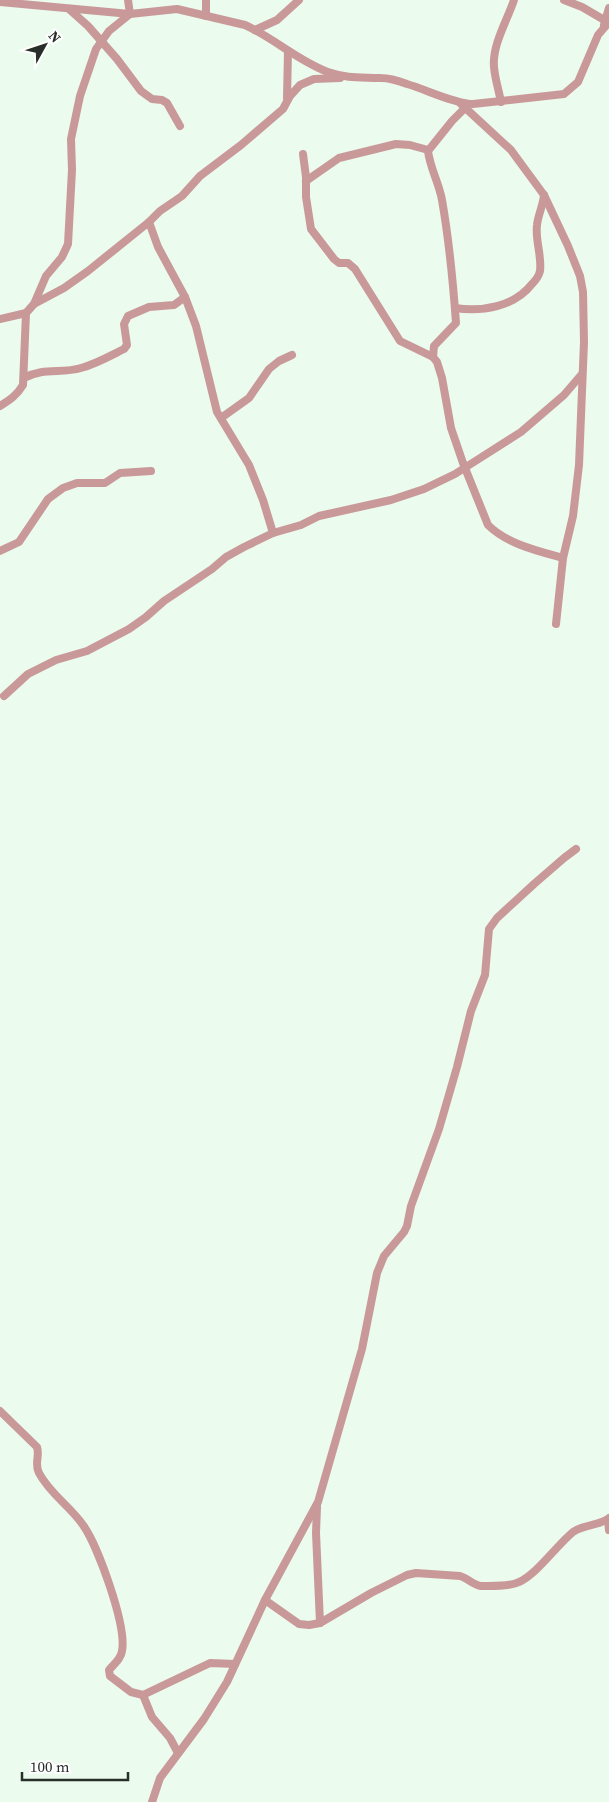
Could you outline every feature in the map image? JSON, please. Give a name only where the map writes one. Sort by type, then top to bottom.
[{"type":"street","points":[[128,0],[130,14]]},
{"type":"street","points":[[206,0],[206,16]]},
{"type":"street","points":[[255,30],[277,20],[299,0]]},
{"type":"street","points":[[502,102],[494,66],[495,54],[500,35],[514,0]]},
{"type":"street","points":[[564,0],[582,7],[606,23]]},
{"type":"street","points":[[4,1],[130,14],[177,9],[255,30],[309,64],[347,78]]},
{"type":"street","points":[[34,304],[64,288],[88,271],[160,211],[182,196],[200,176],[241,145],[283,109],[292,93],[303,84],[314,79],[382,78],[472,104],[564,94],[574,87],[582,76],[591,51],[606,23],[609,8]]},
{"type":"street","points":[[69,9],[94,33],[147,96],[167,103],[180,126]]},
{"type":"street","points":[[0,406],[11,400],[23,385],[26,313],[34,304],[46,276],[62,257],[68,244],[73,127],[80,96],[96,49],[109,31],[130,14]]},
{"type":"street","points":[[94,33],[96,49]]},
{"type":"street","points":[[287,102],[288,51]]},
{"type":"street","points":[[458,101],[511,150],[544,196],[568,246],[580,276],[583,292],[585,320],[580,448],[576,493],[563,558],[556,624]]},
{"type":"street","points":[[428,150],[465,108]]},
{"type":"street","points":[[306,181],[339,158],[396,144],[410,145],[428,150]]},
{"type":"street","points":[[428,150],[442,198],[449,240],[449,260],[456,323],[434,346],[433,357]]},
{"type":"street","points":[[303,154],[306,197],[314,236],[334,260],[339,263],[348,263],[355,269],[400,341],[433,357],[437,362],[442,378],[451,428],[488,525],[524,546],[563,558]]},
{"type":"street","points":[[455,308],[469,310],[509,302],[517,299],[535,281],[540,272],[536,226],[544,196]]},
{"type":"street","points":[[149,222],[165,262],[185,298],[196,326],[213,400],[221,418],[249,465],[263,500],[273,533]]},
{"type":"street","points":[[24,378],[33,373],[48,370],[80,369],[98,362],[127,345],[124,324],[128,316],[149,307],[174,305],[185,298]]},
{"type":"street","points":[[0,319],[26,313]]},
{"type":"street","points":[[221,418],[249,398],[269,369],[279,361],[292,355]]},
{"type":"street","points":[[4,696],[28,674],[56,660],[87,651],[129,629],[164,601],[212,570],[226,557],[273,533],[301,525],[325,515],[408,495],[465,468],[521,432],[564,395],[582,374]]},
{"type":"street","points":[[0,551],[19,542],[48,499],[63,488],[77,482],[106,483],[120,473],[151,471]]},
{"type":"street","points":[[320,1623],[316,1533],[318,1502],[362,1349],[377,1273],[384,1256],[407,1226],[411,1206],[439,1129],[471,1010],[485,975],[489,929],[497,918],[534,884],[576,850]]},
{"type":"street","points":[[0,1411],[37,1447],[36,1461],[39,1473],[50,1490],[83,1524],[102,1564],[121,1627],[122,1652],[109,1672],[114,1680],[131,1692],[142,1694],[210,1663],[235,1664]]},
{"type":"street","points":[[152,1802],[160,1778],[204,1718],[227,1682],[265,1600],[318,1502]]},
{"type":"street","points":[[265,1600],[299,1624],[320,1623],[407,1574],[460,1576],[466,1577],[479,1586],[506,1585],[521,1582],[575,1531],[608,1519],[609,1530]]},
{"type":"street","points":[[142,1694],[152,1718],[170,1738],[178,1753]]}]
